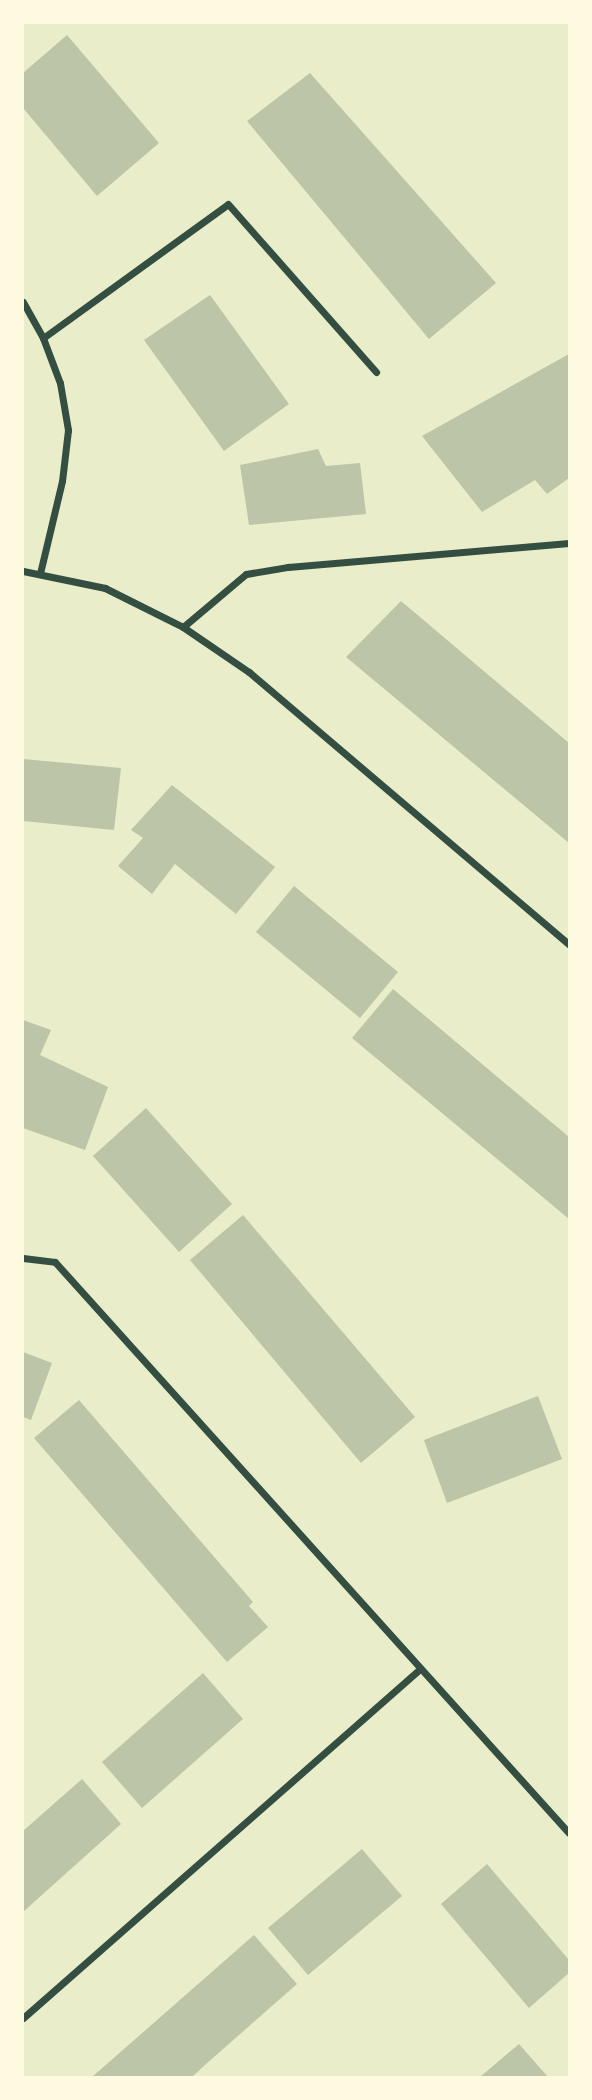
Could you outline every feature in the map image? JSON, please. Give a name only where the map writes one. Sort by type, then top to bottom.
[{"type":"street","points":[[43,338],[228,204],[376,372]]},
{"type":"street","points":[[23,302],[43,338],[60,383],[68,430],[62,481],[40,573]]},
{"type":"street","points":[[184,627],[246,574],[288,567],[569,543]]},
{"type":"street","points":[[23,571],[105,588],[184,627],[249,672],[569,944]]},
{"type":"street","points":[[23,1258],[55,1262],[569,1833]]},
{"type":"street","points":[[23,2018],[420,1669]]},
{"type":"building","points":[[67,35],[159,143],[97,196],[23,108],[23,73]]},
{"type":"building","points":[[310,73],[496,283],[429,339],[247,121]]},
{"type":"building","points":[[210,295],[289,404],[224,451],[144,340]]},
{"type":"building","points":[[569,354],[569,478],[547,494],[535,480],[482,512],[422,436]]},
{"type":"building","points":[[318,449],[326,466],[360,463],[366,514],[249,525],[240,465]]},
{"type":"building","points":[[401,601],[569,743],[569,843],[346,657]]},
{"type":"building","points":[[23,759],[121,768],[114,830],[23,821]]},
{"type":"building","points":[[172,785],[275,867],[236,914],[175,864],[152,894],[118,866],[143,838],[131,830]]},
{"type":"building","points":[[294,886],[398,972],[360,1018],[256,932]]},
{"type":"building","points":[[393,989],[569,1137],[569,1219],[352,1038]]},
{"type":"building","points":[[23,1020],[51,1030],[40,1055],[108,1087],[85,1150],[23,1128]]},
{"type":"building","points":[[146,1108],[232,1204],[179,1252],[93,1156]]},
{"type":"building","points":[[243,1215],[415,1417],[361,1463],[190,1260]]},
{"type":"building","points":[[23,1352],[52,1363],[31,1420],[23,1417]]},
{"type":"building","points":[[538,1396],[562,1459],[447,1503],[424,1440]]},
{"type":"building","points":[[79,1400],[253,1602],[249,1606],[268,1627],[227,1662],[34,1438]]},
{"type":"building","points":[[203,1673],[243,1719],[142,1808],[102,1762]]},
{"type":"building","points":[[82,1779],[121,1824],[23,1912],[23,1831]]},
{"type":"building","points":[[362,1849],[402,1896],[308,1975],[268,1928]]},
{"type":"building","points":[[487,1864],[569,1960],[569,1973],[529,2008],[441,1904]]},
{"type":"building","points":[[254,1935],[297,1984],[192,2077],[92,2077]]},
{"type":"building","points":[[519,2044],[548,2077],[480,2077]]}]
